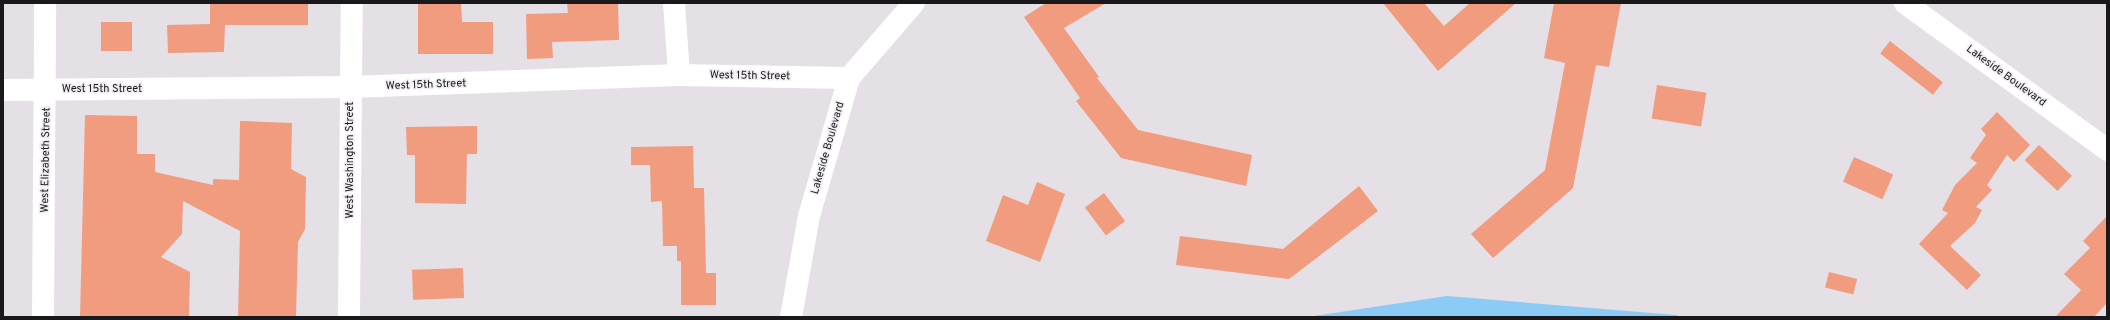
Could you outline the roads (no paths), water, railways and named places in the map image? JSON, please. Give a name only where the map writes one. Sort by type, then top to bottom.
[{"type":"street","name":"West Elizabeth Street","points":[[43,317],[47,90],[45,3]]},
{"type":"street","name":"West Washington Street","points":[[349,317],[352,3]]},
{"type":"street","points":[[674,3],[679,75]]},
{"type":"street","name":"Lakeside Boulevard","points":[[791,317],[809,216],[849,78],[914,3]]},
{"type":"street","name":"Lakeside Boulevard","points":[[1905,3],[2107,150]]},
{"type":"street","name":"West 15th Street","points":[[3,90],[350,88],[679,75],[849,78]]},
{"type":"water","points":[[1447,296],[1676,315],[1683,317],[1307,317]]}]
